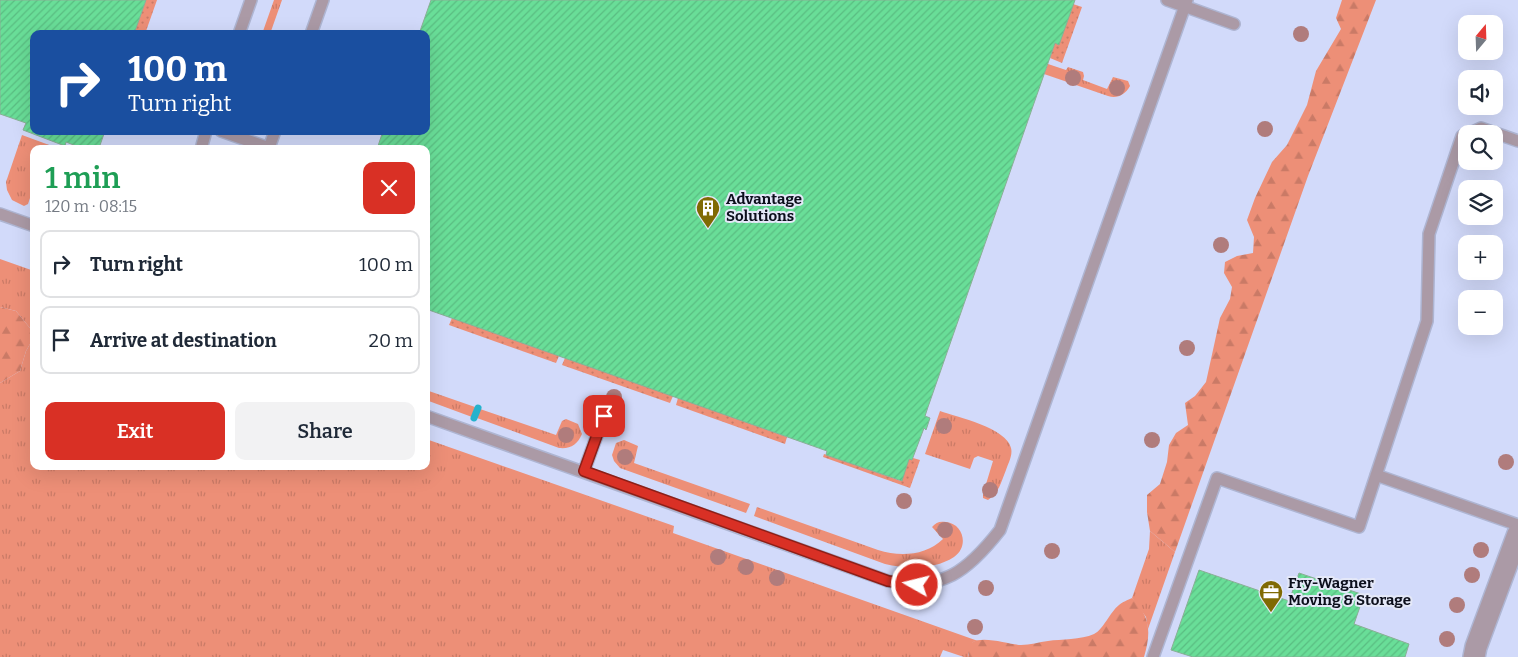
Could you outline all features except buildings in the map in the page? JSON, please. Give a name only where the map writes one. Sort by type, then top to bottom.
[{"type":"street","points":[[1474,657],[1518,534]]},
{"type":"lane","points":[[241,30],[251,0]]},
{"type":"lane","points":[[312,30],[323,0]]},
{"type":"lane","points":[[1168,0],[1186,3],[1234,24]]},
{"type":"lane","points":[[430,417],[888,581],[917,585],[955,574],[971,564],[1000,530],[1186,3]]},
{"type":"lane","points":[[232,135],[261,145]]},
{"type":"lane","points":[[1503,136],[1518,141]]},
{"type":"lane","points":[[1153,657],[1218,478],[1358,526],[1427,321],[1429,234],[1458,148]]},
{"type":"lane","points":[[0,214],[30,225]]},
{"type":"lane","points":[[584,471],[604,416]]},
{"type":"lane","points":[[1376,475],[1518,525]]},
{"type":"green space","points":[[146,0],[157,0],[146,30],[135,30]]},
{"type":"green space","points":[[274,0],[282,0],[271,30],[263,30]]},
{"type":"green space","points":[[1342,0],[1376,0],[1308,176],[1175,552],[1150,531],[1147,495],[1160,484],[1167,462],[1169,445],[1176,433],[1188,425],[1185,403],[1195,396],[1206,382],[1220,318],[1230,299],[1232,287],[1224,273],[1225,262],[1237,256],[1253,253],[1254,237],[1247,220],[1272,162],[1287,145],[1307,105],[1316,71],[1341,29],[1336,18]]},
{"type":"green space","points":[[1073,4],[1082,7],[1062,63],[1050,58],[1055,43],[1059,44]]},
{"type":"green space","points":[[1048,64],[1066,70],[1068,67],[1083,72],[1083,80],[1107,89],[1113,77],[1128,81],[1130,86],[1120,96],[1108,96],[1044,74]]},
{"type":"green space","points":[[22,135],[49,145],[30,145],[30,198],[28,204],[24,206],[12,200],[7,190],[6,182]]},
{"type":"green space","points":[[0,259],[30,270],[30,328],[16,311],[0,307]]},
{"type":"green space","points":[[0,307],[16,311],[30,328],[30,344],[20,371],[0,383]]},
{"type":"green space","points":[[452,318],[559,356],[556,363],[449,325]]},
{"type":"green space","points":[[30,344],[30,470],[430,470],[430,440],[674,526],[673,533],[978,641],[973,642],[968,654],[969,657],[943,650],[940,657],[0,657],[0,383],[20,371]]},
{"type":"green space","points":[[565,358],[673,396],[670,403],[562,365]]},
{"type":"green space","points":[[430,391],[475,407],[472,417],[430,401]]},
{"type":"green space","points":[[678,398],[787,437],[785,444],[676,405]]},
{"type":"green space","points":[[480,409],[556,435],[562,421],[566,419],[578,424],[582,434],[573,446],[559,448],[477,418]]},
{"type":"green space","points":[[940,411],[991,429],[1001,435],[1011,448],[1010,459],[999,487],[988,500],[983,498],[983,494],[993,461],[978,456],[974,458],[970,469],[925,454]]},
{"type":"green space","points":[[624,440],[638,446],[634,463],[750,504],[746,513],[620,468],[612,455],[616,443]]},
{"type":"green space","points":[[824,454],[901,481],[909,459],[920,460],[910,488],[823,457]]},
{"type":"green space","points":[[757,507],[878,550],[895,554],[912,554],[936,545],[943,539],[932,527],[940,522],[946,522],[957,527],[960,531],[963,542],[962,548],[954,557],[938,564],[920,567],[893,566],[754,516]]},
{"type":"green space","points":[[1150,531],[1175,552],[1148,629],[1146,617],[1132,598],[1149,549]]},
{"type":"green space","points":[[1132,598],[1143,612],[1148,626],[1148,640],[1144,657],[969,657],[968,648],[972,642],[979,640],[1028,645],[1089,636],[1100,629],[1119,605]]},
{"type":"waterway","points":[[474,418],[478,408]]},
{"type":"place","name":"Advantage Solutions","points":[[708,229]]},
{"type":"place","name":"Fry-Wagner Moving & Storage","points":[[1271,613]]},
{"type":"route","points":[[604,416],[584,471],[888,581],[917,585]]}]
